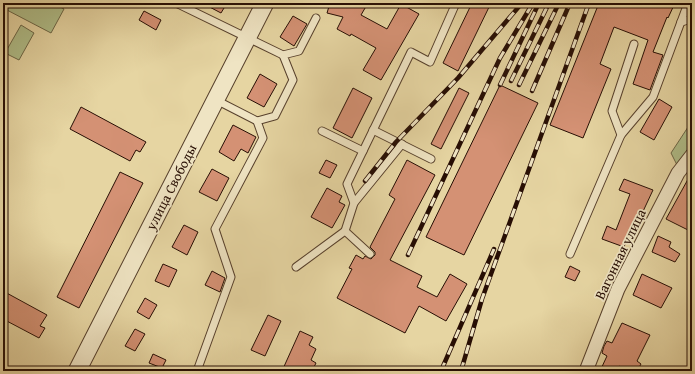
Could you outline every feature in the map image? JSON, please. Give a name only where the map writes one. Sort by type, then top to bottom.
[{"type":"street","name":"улица Свободы","points":[[77,371],[265,3]]},
{"type":"street","name":"Вагонная улица","points":[[586,371],[618,289],[678,173],[692,155]]},
{"type":"lane","points":[[176,3],[283,55],[298,51],[316,18]]},
{"type":"lane","points":[[354,203],[347,184],[411,52],[430,62],[456,3]]},
{"type":"lane","points":[[570,254],[621,135],[653,96],[688,3]]},
{"type":"lane","points":[[681,22],[692,19]]},
{"type":"lane","points":[[621,135],[612,111],[634,44]]},
{"type":"lane","points":[[216,100],[257,121],[275,116],[293,80],[283,55]]},
{"type":"lane","points":[[197,371],[231,277],[215,229],[263,138],[257,121]]},
{"type":"lane","points":[[373,130],[431,159]]},
{"type":"lane","points":[[322,131],[363,150]]},
{"type":"lane","points":[[296,267],[345,231],[354,203],[402,144]]},
{"type":"lane","points":[[345,231],[370,254]]},
{"type":"green space","points":[[8,3],[53,3],[64,9],[51,33],[5,9]]},
{"type":"green space","points":[[21,25],[34,33],[19,60],[5,53]]},
{"type":"green space","points":[[692,121],[692,168],[681,173],[671,153]]},
{"type":"building","points":[[202,3],[227,3],[221,13]]},
{"type":"building","points":[[330,3],[368,3],[361,15],[387,29],[401,4],[419,14],[381,80],[363,70],[376,48],[351,34],[350,36],[337,29],[343,17],[327,13]]},
{"type":"building","points":[[472,3],[491,3],[458,71],[443,63]]},
{"type":"building","points":[[599,3],[675,3],[668,18],[667,17],[653,52],[663,55],[650,90],[633,84],[648,40],[614,27],[600,64],[611,69],[583,138],[550,125]]},
{"type":"building","points":[[144,11],[161,20],[156,30],[139,20]]},
{"type":"building","points":[[293,16],[307,24],[294,46],[280,37]]},
{"type":"building","points":[[260,74],[277,84],[264,107],[247,98]]},
{"type":"building","points":[[500,85],[538,103],[464,255],[426,237]]},
{"type":"building","points":[[353,88],[372,98],[352,138],[333,128]]},
{"type":"building","points":[[459,88],[469,93],[441,149],[431,144]]},
{"type":"building","points":[[659,99],[672,107],[654,140],[640,132]]},
{"type":"building","points":[[81,107],[146,142],[140,152],[136,150],[130,161],[70,129]]},
{"type":"building","points":[[233,125],[256,137],[248,153],[241,149],[234,161],[219,152]]},
{"type":"building","points":[[326,160],[337,165],[330,178],[319,173]]},
{"type":"building","points":[[407,160],[435,175],[390,260],[422,276],[417,287],[437,297],[450,274],[467,284],[446,321],[419,306],[405,333],[337,298],[352,269],[349,268],[356,255],[363,259],[365,256],[371,259],[375,255],[375,252],[370,247],[395,199],[389,195]]},
{"type":"building","points":[[212,169],[229,178],[217,201],[199,192]]},
{"type":"building","points":[[120,172],[143,183],[79,308],[57,297]]},
{"type":"building","points":[[692,172],[692,213],[689,219],[692,221],[692,232],[666,219]]},
{"type":"building","points":[[624,179],[653,190],[639,220],[635,219],[624,247],[602,239],[607,226],[616,230],[630,194],[619,190]]},
{"type":"building","points":[[327,188],[342,196],[339,202],[345,205],[332,228],[311,217]]},
{"type":"building","points":[[184,225],[198,232],[187,255],[172,247]]},
{"type":"building","points":[[658,236],[671,242],[669,247],[680,254],[675,262],[652,252]]},
{"type":"building","points":[[163,264],[177,270],[169,287],[155,281]]},
{"type":"building","points":[[570,266],[580,271],[575,281],[565,277]]},
{"type":"building","points":[[212,271],[225,278],[220,292],[205,285]]},
{"type":"building","points":[[642,274],[672,288],[661,308],[633,295]]},
{"type":"building","points":[[3,291],[47,315],[40,326],[45,328],[39,338],[3,319]]},
{"type":"building","points":[[145,298],[157,305],[149,319],[137,312]]},
{"type":"building","points":[[268,315],[281,321],[265,356],[251,350]]},
{"type":"building","points":[[622,323],[650,335],[637,361],[641,364],[637,371],[627,371],[619,366],[616,371],[600,371],[607,356],[602,353],[604,346],[607,341],[612,343]]},
{"type":"building","points":[[135,329],[145,334],[135,351],[125,346]]},
{"type":"building","points":[[300,331],[313,337],[309,345],[316,349],[311,360],[316,363],[312,371],[282,371]]},
{"type":"building","points":[[153,354],[166,360],[162,368],[149,363]]},
{"type":"railway","points":[[365,181],[396,142],[458,78],[522,3]]},
{"type":"railway","points":[[408,255],[500,58],[533,3]]},
{"type":"railway","points":[[511,81],[549,3]]},
{"type":"railway","points":[[519,85],[559,3]]},
{"type":"railway","points":[[532,91],[570,3]]},
{"type":"railway","points":[[461,371],[482,299],[589,3]]},
{"type":"railway","points":[[500,85],[537,7]]},
{"type":"railway","points":[[441,371],[494,249]]}]
